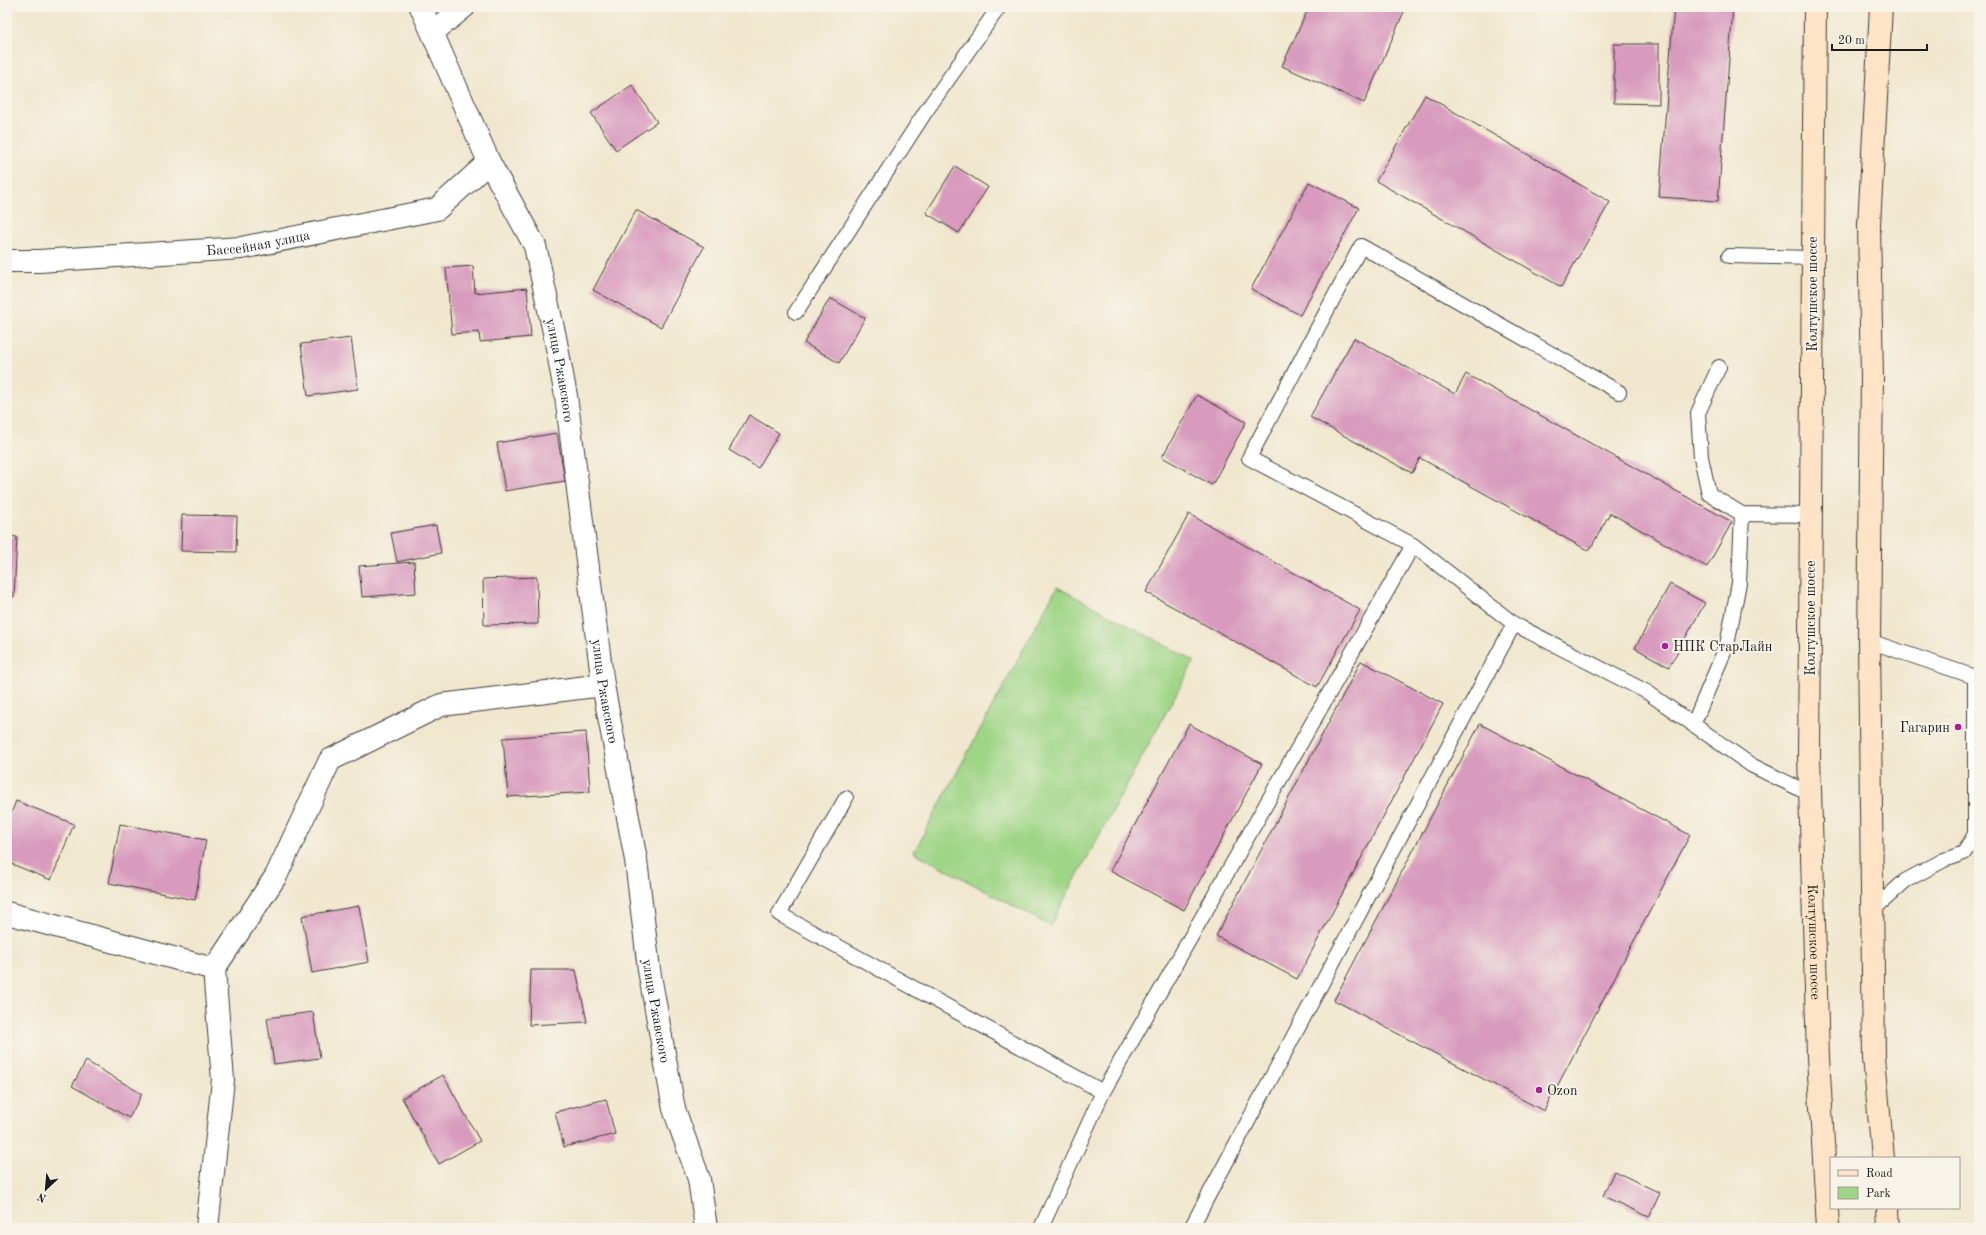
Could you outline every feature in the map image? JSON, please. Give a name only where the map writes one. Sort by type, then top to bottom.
[{"type":"main road","name":"Колтушское шоссе","points":[[1815,7],[1810,515],[1810,794],[1818,1057],[1828,1228]]},
{"type":"main road","points":[[1881,7],[1869,226],[1872,377],[1868,641],[1874,909],[1874,1057],[1883,1157]]},
{"type":"main road","points":[[1888,1209],[1889,1228]]},
{"type":"street","name":"улица Ржавского","points":[[421,7],[489,162],[535,246],[566,396],[603,685],[636,860],[649,970],[665,1064],[674,1109],[699,1179],[706,1228]]},
{"type":"street","points":[[433,32],[464,7]]},
{"type":"street","name":"Бассейная улица","points":[[7,261],[39,261],[241,248],[437,209],[489,162]]},
{"type":"street","points":[[207,1228],[223,1080],[214,969],[276,876],[330,760],[441,705],[603,685]]},
{"type":"street","points":[[7,913],[214,969]]},
{"type":"lane","points":[[796,312],[926,111],[1000,7]]},
{"type":"lane","points":[[1619,392],[1361,246],[1249,458],[1413,544],[1514,624],[1647,692],[1751,765],[1810,794]]},
{"type":"lane","points":[[1728,256],[1812,258]]},
{"type":"lane","points":[[1719,368],[1698,413],[1700,457],[1709,494],[1742,514],[1810,515]]},
{"type":"lane","points":[[1693,725],[1727,645],[1739,583],[1742,514]]},
{"type":"lane","points":[[1042,1228],[1103,1092],[1413,544]]},
{"type":"lane","points":[[1191,1228],[1514,624]]},
{"type":"lane","points":[[1868,641],[1975,677],[1975,834],[1964,853],[1944,860],[1905,881],[1874,909]]},
{"type":"lane","points":[[846,798],[779,914],[1103,1092]]},
{"type":"green space","points":[[1057,587],[1194,661],[1050,926],[914,852]]},
{"type":"building","points":[[1309,7],[1406,7],[1364,103],[1282,66]]},
{"type":"building","points":[[1674,7],[1733,7],[1718,201],[1659,197]]},
{"type":"building","points":[[1614,44],[1659,44],[1659,104],[1614,103]]},
{"type":"building","points":[[632,85],[657,122],[616,150],[591,113]]},
{"type":"building","points":[[1425,95],[1610,202],[1561,287],[1376,181]]},
{"type":"building","points":[[955,166],[988,187],[959,233],[926,213]]},
{"type":"building","points":[[1309,182],[1359,208],[1300,315],[1251,289]]},
{"type":"building","points":[[636,210],[704,247],[661,327],[593,290]]},
{"type":"building","points":[[473,266],[475,293],[527,288],[531,337],[480,342],[479,332],[452,334],[446,268]]},
{"type":"building","points":[[830,298],[865,318],[839,363],[804,343]]},
{"type":"building","points":[[351,338],[358,389],[308,396],[301,344]]},
{"type":"building","points":[[1354,338],[1455,394],[1466,374],[1732,522],[1707,567],[1610,513],[1589,551],[1420,458],[1412,473],[1310,417]]},
{"type":"building","points":[[1197,395],[1246,422],[1212,485],[1162,457]]},
{"type":"building","points":[[749,415],[779,433],[758,468],[729,450]]},
{"type":"building","points":[[557,433],[565,481],[505,491],[497,443]]},
{"type":"building","points":[[1189,514],[1360,610],[1317,687],[1146,592]]},
{"type":"building","points":[[182,515],[237,516],[236,552],[181,551]]},
{"type":"building","points":[[436,525],[441,553],[397,562],[391,533]]},
{"type":"building","points":[[7,536],[17,537],[14,597],[7,596]]},
{"type":"building","points":[[414,562],[416,593],[362,597],[359,566]]},
{"type":"building","points":[[537,577],[538,624],[484,625],[483,579]]},
{"type":"building","points":[[1670,584],[1705,603],[1669,667],[1635,648]]},
{"type":"building","points":[[1361,661],[1443,704],[1297,979],[1216,936]]},
{"type":"building","points":[[1189,724],[1262,764],[1184,910],[1110,871]]},
{"type":"building","points":[[1480,724],[1690,835],[1544,1111],[1334,1000]]},
{"type":"building","points":[[586,732],[590,792],[508,797],[503,738]]},
{"type":"building","points":[[16,801],[74,824],[51,880],[7,862],[7,824]]},
{"type":"building","points":[[120,824],[206,840],[195,900],[109,883]]},
{"type":"building","points":[[359,906],[369,962],[312,973],[302,916]]},
{"type":"building","points":[[531,970],[576,970],[587,1022],[529,1025]]},
{"type":"building","points":[[313,1012],[320,1058],[274,1064],[267,1018]]},
{"type":"building","points":[[86,1061],[142,1094],[129,1118],[72,1086]]},
{"type":"building","points":[[443,1075],[480,1141],[439,1164],[402,1098]]},
{"type":"building","points":[[606,1099],[615,1134],[564,1147],[555,1112]]},
{"type":"building","points":[[1614,1171],[1660,1193],[1649,1217],[1603,1196]]},
{"type":"place","name":"НПК СтарЛайн","points":[[1665,646]]},
{"type":"place","name":"Гагарин","points":[[1958,727]]},
{"type":"place","name":"Ozon","points":[[1539,1090]]}]
